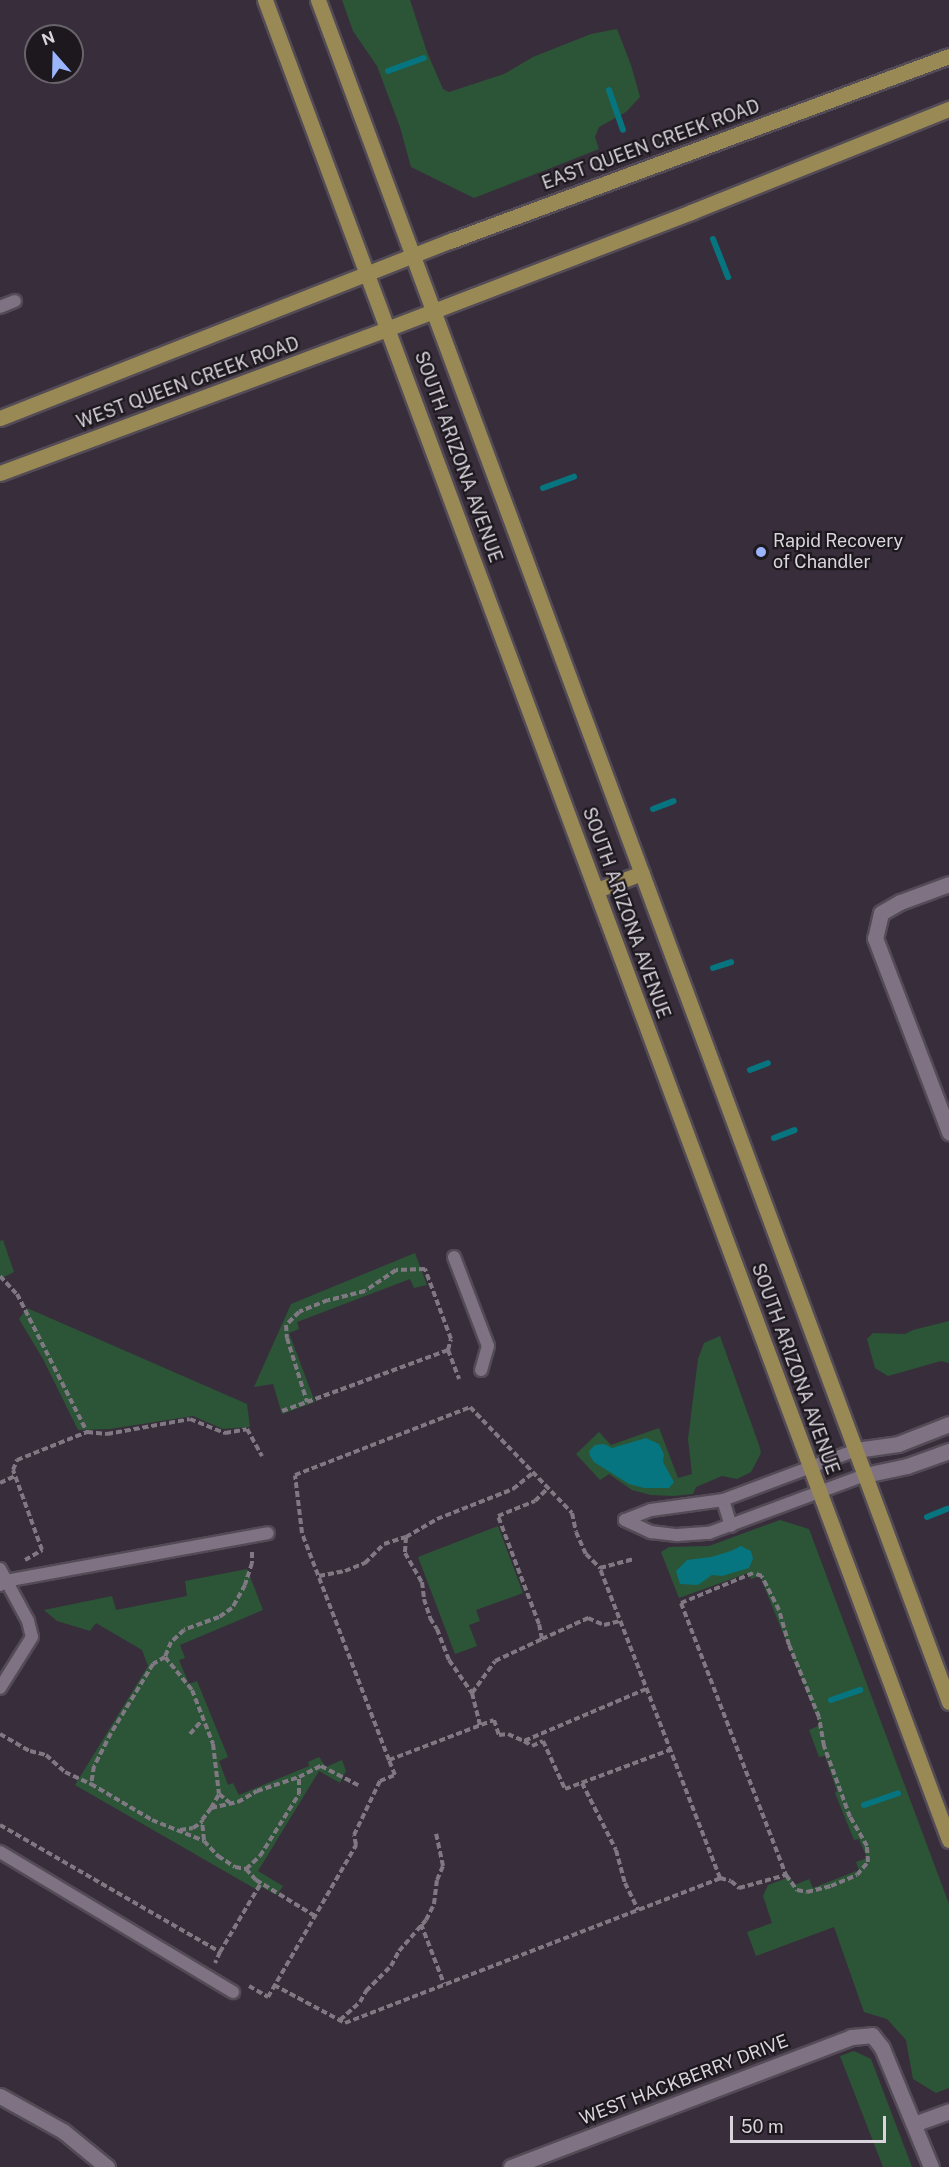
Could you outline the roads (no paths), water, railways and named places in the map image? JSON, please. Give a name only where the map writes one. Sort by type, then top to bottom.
[{"type":"main road","name":"SOUTH ARIZONA AVENUE","points":[[265,0],[389,328],[949,1840]]},
{"type":"main road","name":"SOUTH ARIZONA AVENUE","points":[[318,0],[949,1702]]},
{"type":"main road","name":"EAST QUEEN CREEK ROAD","points":[[368,273],[949,56]]},
{"type":"main road","points":[[389,328],[949,109]]},
{"type":"main road","name":"WEST QUEEN CREEK ROAD","points":[[0,418],[368,273]]},
{"type":"main road","name":"WEST QUEEN CREEK ROAD","points":[[0,474],[389,328]]},
{"type":"main road","points":[[597,890],[642,873]]},
{"type":"street","points":[[949,884],[900,902],[881,914],[875,938],[949,1132]]},
{"type":"street","points":[[856,1450],[898,1444],[949,1424]]},
{"type":"street","points":[[865,1475],[907,1466],[949,1451]]},
{"type":"street","name":"WEST HACKBERRY DRIVE","points":[[511,2167],[851,2037],[872,2034],[882,2049],[914,2124]]},
{"type":"street","points":[[0,2096],[63,2131],[107,2167]]},
{"type":"street","points":[[931,2167],[914,2124],[949,2111]]},
{"type":"lane","points":[[0,307],[15,301]]},
{"type":"lane","points":[[454,1257],[488,1346],[481,1370]]},
{"type":"lane","points":[[856,1450],[723,1500],[651,1510],[625,1520],[651,1532],[677,1535],[709,1533],[865,1475]]},
{"type":"lane","points":[[723,1500],[731,1526]]},
{"type":"lane","points":[[2,1578],[23,1578],[268,1533]]},
{"type":"lane","points":[[0,1688],[32,1637],[28,1622],[2,1578]]},
{"type":"lane","points":[[0,1852],[237,1986]]},
{"type":"water","points":[[646,1438],[659,1444],[664,1454],[663,1462],[674,1482],[669,1488],[644,1488],[629,1484],[594,1462],[590,1456],[589,1451],[595,1445],[604,1444],[612,1448]]},
{"type":"water","points":[[741,1546],[751,1551],[753,1559],[749,1568],[722,1576],[712,1575],[698,1585],[680,1584],[676,1571],[687,1560],[711,1557]]},
{"type":"waterway","points":[[388,71],[424,58]]},
{"type":"waterway","points":[[609,90],[623,130]]},
{"type":"waterway","points":[[713,239],[728,277]]},
{"type":"waterway","points":[[543,488],[574,477]]},
{"type":"waterway","points":[[653,809],[674,801]]},
{"type":"waterway","points":[[713,968],[731,962]]},
{"type":"waterway","points":[[750,1070],[768,1063]]},
{"type":"waterway","points":[[774,1138],[795,1130]]},
{"type":"waterway","points":[[927,1517],[947,1509]]},
{"type":"waterway","points":[[831,1700],[860,1690]]},
{"type":"waterway","points":[[864,1805],[898,1793]]},
{"type":"place","name":"Rapid Recovery of Chandler","points":[[761,552]]}]
